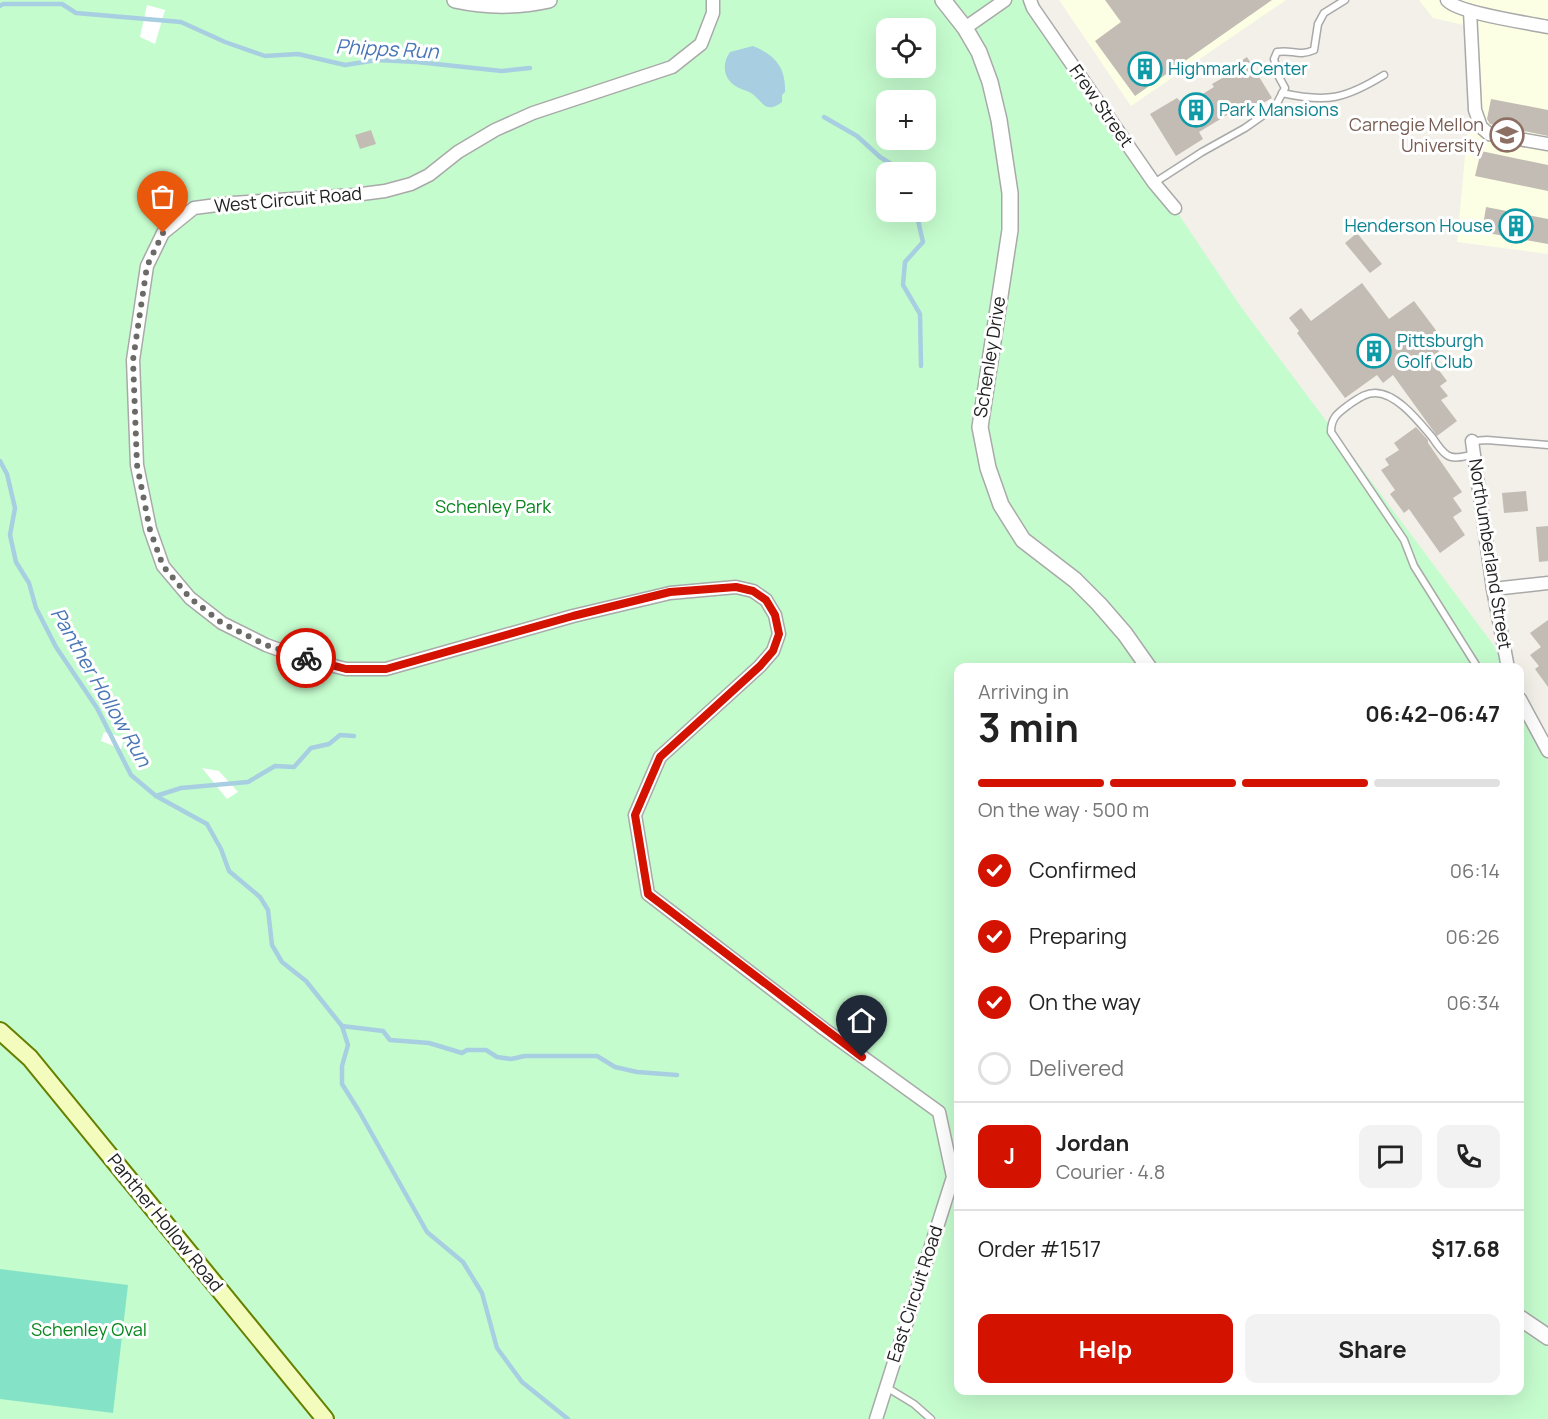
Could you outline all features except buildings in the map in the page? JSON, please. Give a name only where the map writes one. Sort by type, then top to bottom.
[{"type":"main road","name":"Panther Hollow Road","points":[[0,1031],[30,1058],[325,1419]]},
{"type":"street","points":[[455,0],[478,5],[506,6],[549,0]]},
{"type":"street","name":"West Circuit Road","points":[[713,0],[713,13],[701,44],[672,67],[524,117],[495,130],[458,152],[429,175],[411,184],[385,191],[354,195],[232,202],[194,208],[163,233],[147,266],[133,360],[137,465],[150,530],[163,566],[190,598],[222,623],[266,645],[302,658],[346,669],[386,669],[584,613],[670,592],[736,587],[753,591],[766,600],[775,615],[779,634],[773,651]]},
{"type":"street","name":"Schenley Drive","points":[[943,0],[965,28],[979,52],[990,82],[999,120],[1010,193],[1010,230],[980,427],[988,468],[1002,506],[1023,540],[1075,580],[1099,603],[1145,663]]},
{"type":"street","points":[[965,28],[1005,0]]},
{"type":"street","name":"Frew Street","points":[[1030,0],[1033,8],[1154,183],[1175,208]]},
{"type":"street","points":[[1447,0],[1451,5],[1548,27]]},
{"type":"street","points":[[1470,10],[1475,110],[1481,127],[1489,134],[1548,144]]},
{"type":"street","name":"Northumberland Street","points":[[1472,441],[1492,589],[1507,663]]},
{"type":"street","points":[[1492,589],[1548,583]]},
{"type":"street","name":"East Circuit Road","points":[[773,651],[760,666],[660,757],[635,815],[648,894],[824,1029],[939,1112],[953,1177],[876,1419]]},
{"type":"street","points":[[1524,706],[1548,751]]},
{"type":"street","points":[[1524,1321],[1548,1337]]},
{"type":"lane","points":[[1154,183],[1275,107],[1285,88],[1279,77],[1274,58],[1276,52],[1304,54],[1314,50],[1318,24],[1324,13],[1346,0]]},
{"type":"lane","points":[[1282,93],[1305,98],[1334,98],[1356,92],[1384,75]]},
{"type":"lane","points":[[1474,454],[1454,458],[1446,455],[1425,429],[1398,403],[1387,396],[1375,393],[1365,395],[1336,414],[1331,423],[1331,432],[1404,540],[1414,566],[1475,663]]},
{"type":"lane","points":[[1472,441],[1548,445]]},
{"type":"lane","points":[[886,1387],[914,1404],[932,1419]]},
{"type":"shaded area","name":"Highmark Center","points":[[1059,0],[1286,0],[1131,106]]},
{"type":"shaded area","name":"Carnegie Mellon University","points":[[1419,0],[1548,0],[1548,254],[1457,242],[1477,28],[1433,18]]},
{"type":"green space","name":"Schenley Park","points":[[0,0],[1035,0],[1154,183],[1175,209],[1241,307],[1507,663],[954,663],[954,1395],[1524,1395],[1524,694],[1548,748],[1548,1419],[0,1419]]},
{"type":"green space","name":"Schenley Oval","points":[[0,1269],[128,1285],[113,1413],[0,1399]]},
{"type":"water","points":[[753,46],[773,58],[784,76],[785,92],[782,95],[782,102],[776,106],[768,107],[751,93],[738,88],[730,82],[726,74],[726,61],[730,52]]},
{"type":"pier","points":[[147,5],[165,10],[155,44],[140,37]]},
{"type":"pier","points":[[104,732],[124,738],[121,749],[101,741]]},
{"type":"pier","points":[[202,768],[219,771],[238,792],[227,799]]},
{"type":"waterway","name":"Phipps Run","points":[[0,6],[3,4],[62,4],[76,13],[181,22],[225,42],[265,56],[298,54],[345,65],[377,60],[502,71],[530,68]]},
{"type":"waterway","points":[[824,117],[857,136],[888,162]]},
{"type":"waterway","points":[[918,222],[923,242],[905,262],[903,285],[920,314],[921,366]]},
{"type":"waterway","name":"Panther Hollow Run","points":[[0,461],[7,474],[15,508],[10,535],[16,562],[29,583],[36,608],[56,647],[97,708],[131,775],[156,796],[207,824],[221,849],[229,871],[260,897],[268,910],[272,945],[282,962],[306,981],[342,1026],[348,1045],[342,1066],[342,1084],[427,1232],[463,1262],[482,1293],[497,1348],[522,1382],[568,1419]]},
{"type":"waterway","points":[[156,796],[181,788],[248,782],[275,766],[294,767],[311,748],[329,744],[340,735],[354,736]]},
{"type":"waterway","points":[[342,1026],[383,1031],[390,1040],[429,1043],[462,1053],[467,1050],[486,1050],[497,1057],[511,1059],[525,1056],[597,1056],[615,1067],[637,1072],[677,1075]]},
{"type":"way so far","points":[[163,233],[147,266],[133,360],[137,465],[150,530],[163,566],[190,598],[222,623],[266,645],[306,658]]},
{"type":"place","name":"Highmark Center","points":[[1145,69]]},
{"type":"place","name":"Park Mansions","points":[[1196,110]]},
{"type":"place","name":"Carnegie Mellon University","points":[[1507,135]]},
{"type":"place","name":"Henderson House","points":[[1516,226]]},
{"type":"place","name":"Pittsburgh Golf Club","points":[[1374,351]]},
{"type":"route","points":[[306,658],[346,669],[386,669],[573,616],[670,592],[736,587],[753,591],[766,600],[775,615],[779,634],[773,651],[760,666],[660,757],[635,815],[648,894],[862,1057]]}]
